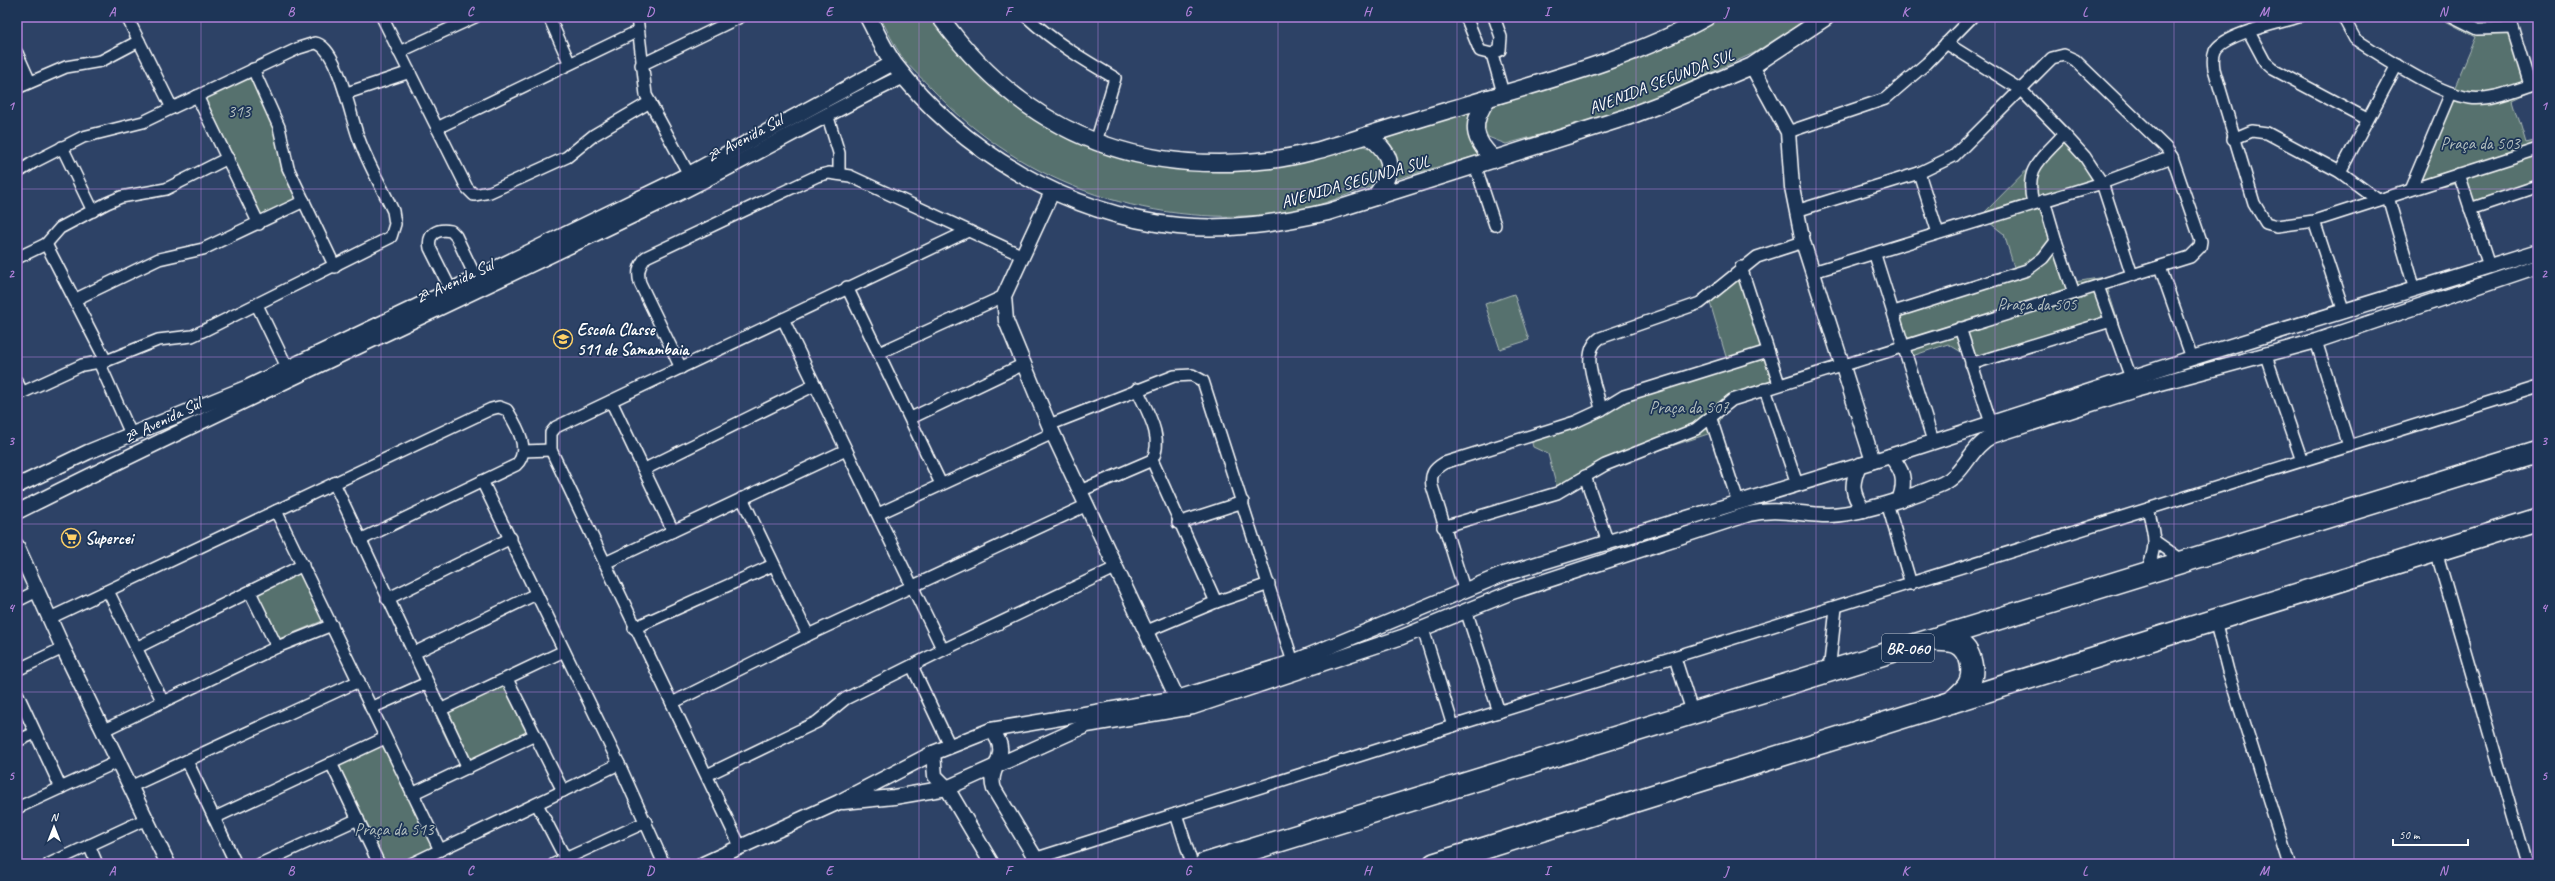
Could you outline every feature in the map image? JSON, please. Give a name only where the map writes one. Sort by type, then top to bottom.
[{"type":"highway","name":"BR-060","points":[[1205,864],[2538,452]]},
{"type":"highway","points":[[1434,864],[2538,519]]},
{"type":"highway","points":[[1934,639],[1955,642],[1963,646],[1970,661],[1972,678],[1967,687],[1952,702]]},
{"type":"main road","name":"AVENIDA SEGUNDA SUL","points":[[868,17],[893,63],[904,76],[959,131],[1003,164],[1052,192],[1145,221],[1215,227],[1285,222],[1376,197],[1627,117],[1752,66],[1826,17]]},
{"type":"main road","points":[[940,17],[956,39],[994,80],[1027,106],[1056,123],[1096,142],[1128,153],[1162,160],[1208,164],[1275,159],[1323,150],[1496,96],[1660,41],[1702,18]]},
{"type":"main road","points":[[1494,159],[1482,147],[1476,136],[1476,122],[1480,109],[1496,96]]},
{"type":"main road","points":[[1368,135],[1388,154],[1389,161],[1388,176],[1376,197]]},
{"type":"street","points":[[128,17],[172,108]]},
{"type":"street","points":[[382,17],[469,192],[478,195],[490,192],[567,157],[594,135],[650,102]]},
{"type":"street","points":[[399,52],[475,17]]},
{"type":"street","points":[[549,17],[569,62]]},
{"type":"street","points":[[637,17],[641,65],[646,95],[692,180]]},
{"type":"street","points":[[641,65],[740,17]]},
{"type":"street","points":[[1027,17],[1045,34],[1076,56],[1115,78],[1096,142]]},
{"type":"street","points":[[1466,17],[1480,51],[1492,54],[1500,50],[1501,45],[1494,17]]},
{"type":"street","points":[[1788,132],[1885,99],[1898,90],[1972,17]]},
{"type":"street","points":[[2298,17],[2249,32],[2220,45],[2216,50],[2213,60],[2214,69],[2233,139],[2254,203],[2266,223],[2278,226],[2314,222],[2383,198],[2538,149]]},
{"type":"street","points":[[2343,17],[2355,39],[2397,65],[2451,93],[2471,98],[2485,98],[2534,84],[2509,17]]},
{"type":"street","points":[[2454,17],[2478,29],[2512,28]]},
{"type":"street","points":[[437,128],[569,62],[638,31]]},
{"type":"street","points":[[2249,32],[2265,62],[2273,69],[2367,119]]},
{"type":"street","points":[[17,88],[66,67],[101,61],[139,42]]},
{"type":"street","points":[[17,173],[62,147],[83,137],[143,122],[298,48],[318,43],[326,49],[347,94],[359,139],[393,211],[395,224],[391,237],[192,336],[158,340],[102,362],[82,365],[20,394],[17,382]]},
{"type":"street","points":[[1946,43],[2021,90],[2085,157],[2102,183],[2132,275]]},
{"type":"street","points":[[17,53],[30,82]]},
{"type":"street","points":[[1492,54],[1496,96]]},
{"type":"street","points":[[1443,527],[1544,498],[1605,465],[1683,436],[1711,419],[1727,403],[1780,384],[2190,258],[2200,247],[2201,241],[2172,157],[2156,138],[2069,56],[2052,58],[1954,156],[1918,173],[1796,211]]},
{"type":"street","name":"2ᵃ Avenida Sul","points":[[17,486],[88,452],[209,403],[476,278],[692,180],[893,63]]},
{"type":"street","points":[[2340,172],[2397,65]]},
{"type":"street","points":[[1752,66],[1788,132],[1796,211],[1803,242],[1873,461]]},
{"type":"street","points":[[253,69],[279,127],[288,168],[335,266]]},
{"type":"street","points":[[347,94],[410,72]]},
{"type":"street","name":"2ᵃ Avenida Sul","points":[[17,512],[904,76]]},
{"type":"street","points":[[2410,190],[2451,93]]},
{"type":"street","points":[[197,96],[259,224]]},
{"type":"street","points":[[827,114],[839,153],[839,174]]},
{"type":"street","points":[[2233,139],[2252,132],[2267,133],[2340,172],[2383,198],[2415,290]]},
{"type":"street","points":[[2064,134],[2031,172],[2030,181],[2056,241],[2074,293]]},
{"type":"street","points":[[62,147],[93,211]]},
{"type":"street","points":[[1813,272],[1875,255],[1938,233],[2102,183],[2172,157]]},
{"type":"street","points":[[17,258],[46,244],[60,228],[121,197],[166,189],[228,158]]},
{"type":"street","points":[[1475,165],[1494,225]]},
{"type":"street","points":[[1918,173],[1938,233]]},
{"type":"street","points":[[681,368],[640,283],[638,274],[640,265],[646,257],[817,176],[839,174],[850,176],[1023,256]]},
{"type":"street","points":[[2459,174],[2489,266]]},
{"type":"street","points":[[2470,209],[2538,186]]},
{"type":"street","points":[[1052,192],[1004,296],[1006,321],[1022,365],[1051,429],[1115,568],[1147,631],[1177,698]]},
{"type":"street","points":[[76,299],[159,259],[196,252],[259,224],[304,201]]},
{"type":"street","points":[[2314,222],[2344,312]]},
{"type":"street","points":[[451,290],[428,241],[430,235],[437,231],[451,230],[456,236],[476,278]]},
{"type":"street","points":[[740,846],[672,703],[634,628],[551,450],[551,433],[556,427],[847,287],[968,231]]},
{"type":"street","points":[[1894,312],[2027,270],[2043,258],[2056,241]]},
{"type":"street","points":[[1601,410],[1589,361],[1590,349],[1594,342],[1600,338],[1700,303],[1742,267],[1762,254],[1803,242]]},
{"type":"street","points":[[46,244],[76,299],[131,434]]},
{"type":"street","points":[[704,864],[740,846],[839,802],[934,753],[991,730],[1177,698],[1293,662],[1464,589],[1504,574],[1890,456],[2192,358],[2538,251]]},
{"type":"street","points":[[1875,255],[1933,441]]},
{"type":"street","points":[[839,802],[894,797],[947,788],[1087,725],[1184,710],[1402,637],[1512,592],[1749,514],[1770,510],[1827,515],[1864,510],[1949,481],[1980,444],[1992,436],[2135,390],[2266,356],[2316,341],[2538,266]]},
{"type":"street","points":[[1742,267],[1768,351],[1780,384]]},
{"type":"street","points":[[2160,267],[2192,358]]},
{"type":"street","points":[[2098,286],[2131,378]]},
{"type":"street","points":[[847,287],[911,418],[941,484]]},
{"type":"street","points":[[879,353],[1004,296]]},
{"type":"street","points":[[2376,302],[2382,319]]},
{"type":"street","points":[[256,305],[287,367]]},
{"type":"street","points":[[783,319],[943,650]]},
{"type":"street","points":[[1971,364],[2111,321]]},
{"type":"street","points":[[1960,328],[1991,423]]},
{"type":"street","points":[[2316,341],[2349,446]]},
{"type":"street","points":[[2242,343],[2246,361]]},
{"type":"street","points":[[1464,589],[1443,527],[1431,480],[1432,473],[1438,467],[1575,422],[1601,410],[1624,396],[1768,351]]},
{"type":"street","points":[[2266,356],[2302,461]]},
{"type":"street","points":[[911,418],[1022,365]]},
{"type":"street","points":[[878,514],[1051,429],[1137,389],[1184,374],[1192,374],[1203,381],[1293,662]]},
{"type":"street","points":[[645,469],[815,385]]},
{"type":"street","points":[[991,730],[999,740],[1001,747],[992,784],[1036,862],[1176,814],[1452,726],[1836,608],[2538,387]]},
{"type":"street","points":[[1080,491],[1152,460],[1156,452],[1157,441],[1137,389]]},
{"type":"street","points":[[1765,389],[1797,484]]},
{"type":"street","points":[[611,401],[645,469],[673,531]]},
{"type":"street","points":[[50,618],[495,407],[503,408],[510,414],[522,439],[523,451],[516,464],[360,540]]},
{"type":"street","points":[[1711,419],[1738,502]]},
{"type":"street","points":[[523,451],[551,450]]},
{"type":"street","points":[[605,563],[846,450]]},
{"type":"street","points":[[88,452],[97,456],[99,471]]},
{"type":"street","points":[[1890,456],[1898,465],[1904,478],[1894,500],[1911,584]]},
{"type":"street","points":[[1152,460],[1178,523],[1216,602]]},
{"type":"street","points":[[1859,465],[1852,481],[1853,494],[1864,510]]},
{"type":"street","points":[[1585,476],[1608,543]]},
{"type":"street","points":[[482,480],[619,764],[664,864]]},
{"type":"street","points":[[334,483],[387,599],[468,768]]},
{"type":"street","points":[[742,498],[772,565],[808,635]]},
{"type":"street","points":[[1178,523],[1242,502]]},
{"type":"street","points":[[672,703],[808,635],[1087,505]]},
{"type":"street","points":[[2145,574],[2154,552],[2156,542],[2148,509]]},
{"type":"street","points":[[276,511],[359,681],[384,738],[440,850]]},
{"type":"street","points":[[387,599],[511,538]]},
{"type":"street","points":[[2156,542],[2185,562]]},
{"type":"street","points":[[17,546],[64,648],[132,786],[168,864]]},
{"type":"street","points":[[2436,551],[2527,864]]},
{"type":"street","points":[[136,648],[303,565]]},
{"type":"street","points":[[634,628],[772,565]]},
{"type":"street","points":[[707,775],[817,722],[845,699],[943,650],[1115,568]]},
{"type":"street","points":[[1504,574],[1512,592]]},
{"type":"street","points":[[1147,631],[1216,602],[1269,584]]},
{"type":"street","points":[[17,601],[37,591]]},
{"type":"street","points":[[108,591],[163,702]]},
{"type":"street","points":[[250,592],[277,648]]},
{"type":"street","points":[[414,653],[536,594]]},
{"type":"street","points":[[1829,672],[1836,608]]},
{"type":"street","points":[[1466,610],[1498,712]]},
{"type":"street","points":[[1393,620],[1402,637]]},
{"type":"street","points":[[2215,620],[2228,671],[2289,864]]},
{"type":"street","points":[[104,730],[277,648],[332,625]]},
{"type":"street","points":[[1423,629],[1452,726]]},
{"type":"street","points":[[17,670],[64,648]]},
{"type":"street","points":[[440,710],[564,651]]},
{"type":"street","points":[[1675,658],[1693,714]]},
{"type":"street","points":[[912,666],[950,746]]},
{"type":"street","points":[[507,679],[562,791]]},
{"type":"street","points":[[132,786],[359,681]]},
{"type":"street","points":[[371,708],[427,683]]},
{"type":"street","points":[[17,694],[61,788]]},
{"type":"street","points":[[17,741],[36,733]]},
{"type":"street","points":[[412,794],[535,734]]},
{"type":"street","points":[[214,818],[384,738]]},
{"type":"street","points":[[934,753],[935,776],[947,788],[992,864]]},
{"type":"street","points":[[17,808],[119,761]]},
{"type":"street","points":[[187,761],[236,864]]},
{"type":"street","points":[[331,763],[380,864]]},
{"type":"street","points":[[411,864],[619,764]]},
{"type":"street","points":[[537,804],[565,858]]},
{"type":"street","points":[[1176,814],[1192,864]]},
{"type":"street","points":[[50,864],[146,819]]},
{"type":"street","points":[[260,864],[358,819]]},
{"type":"street","points":[[554,864],[646,822]]},
{"type":"street","points":[[89,846],[97,864]]},
{"type":"green space","points":[[880,17],[936,17],[999,92],[1170,166],[1360,145],[1369,148],[1378,154],[1383,166],[1370,187],[1320,204],[1289,212],[1240,216],[1190,215],[1142,207],[1096,194],[1051,176],[1008,153],[969,124],[913,70],[902,57]]},
{"type":"green space","points":[[1716,17],[1810,17],[1754,53],[1627,111],[1506,144],[1488,137],[1482,125],[1490,107],[1537,92],[1690,32]]},
{"type":"green space","name":"Praça da 503","points":[[2438,17],[2508,17],[2530,92],[2513,100],[2526,143],[2538,140],[2538,189],[2471,211],[2460,183],[2410,194],[2476,37]]},
{"type":"green space","name":"313","points":[[256,67],[283,153],[307,204],[257,228],[195,95]]},
{"type":"green space","points":[[1473,107],[1470,114],[1468,132],[1472,143],[1482,154],[1386,182],[1394,158],[1391,148],[1383,135]]},
{"type":"green space","name":"Praça da 505","points":[[2065,131],[2084,148],[2096,162],[2103,177],[2105,186],[2050,201],[2075,282],[2104,277],[2119,325],[1968,370],[1963,353],[1948,344],[1903,359],[1887,309],[2014,267],[2004,234],[1981,216]]},
{"type":"green space","name":"Praça da 507","points":[[1745,266],[1782,387],[1727,407],[1714,432],[1608,467],[1559,496],[1548,454],[1533,447],[1529,432],[1727,360],[1708,296]]},
{"type":"green space","points":[[1514,294],[1529,340],[1500,349],[1485,304]]},
{"type":"green space","points":[[303,566],[329,618],[279,639],[255,590]]},
{"type":"green space","points":[[511,677],[539,738],[463,773],[433,711]]},
{"type":"green space","name":"Praça da 513","points":[[385,733],[444,853],[420,864],[373,864],[324,762]]},
{"type":"place","name":"Escola Classe 511 de Samambaia","points":[[563,339]]},
{"type":"place","name":"Supercei","points":[[71,538]]}]
